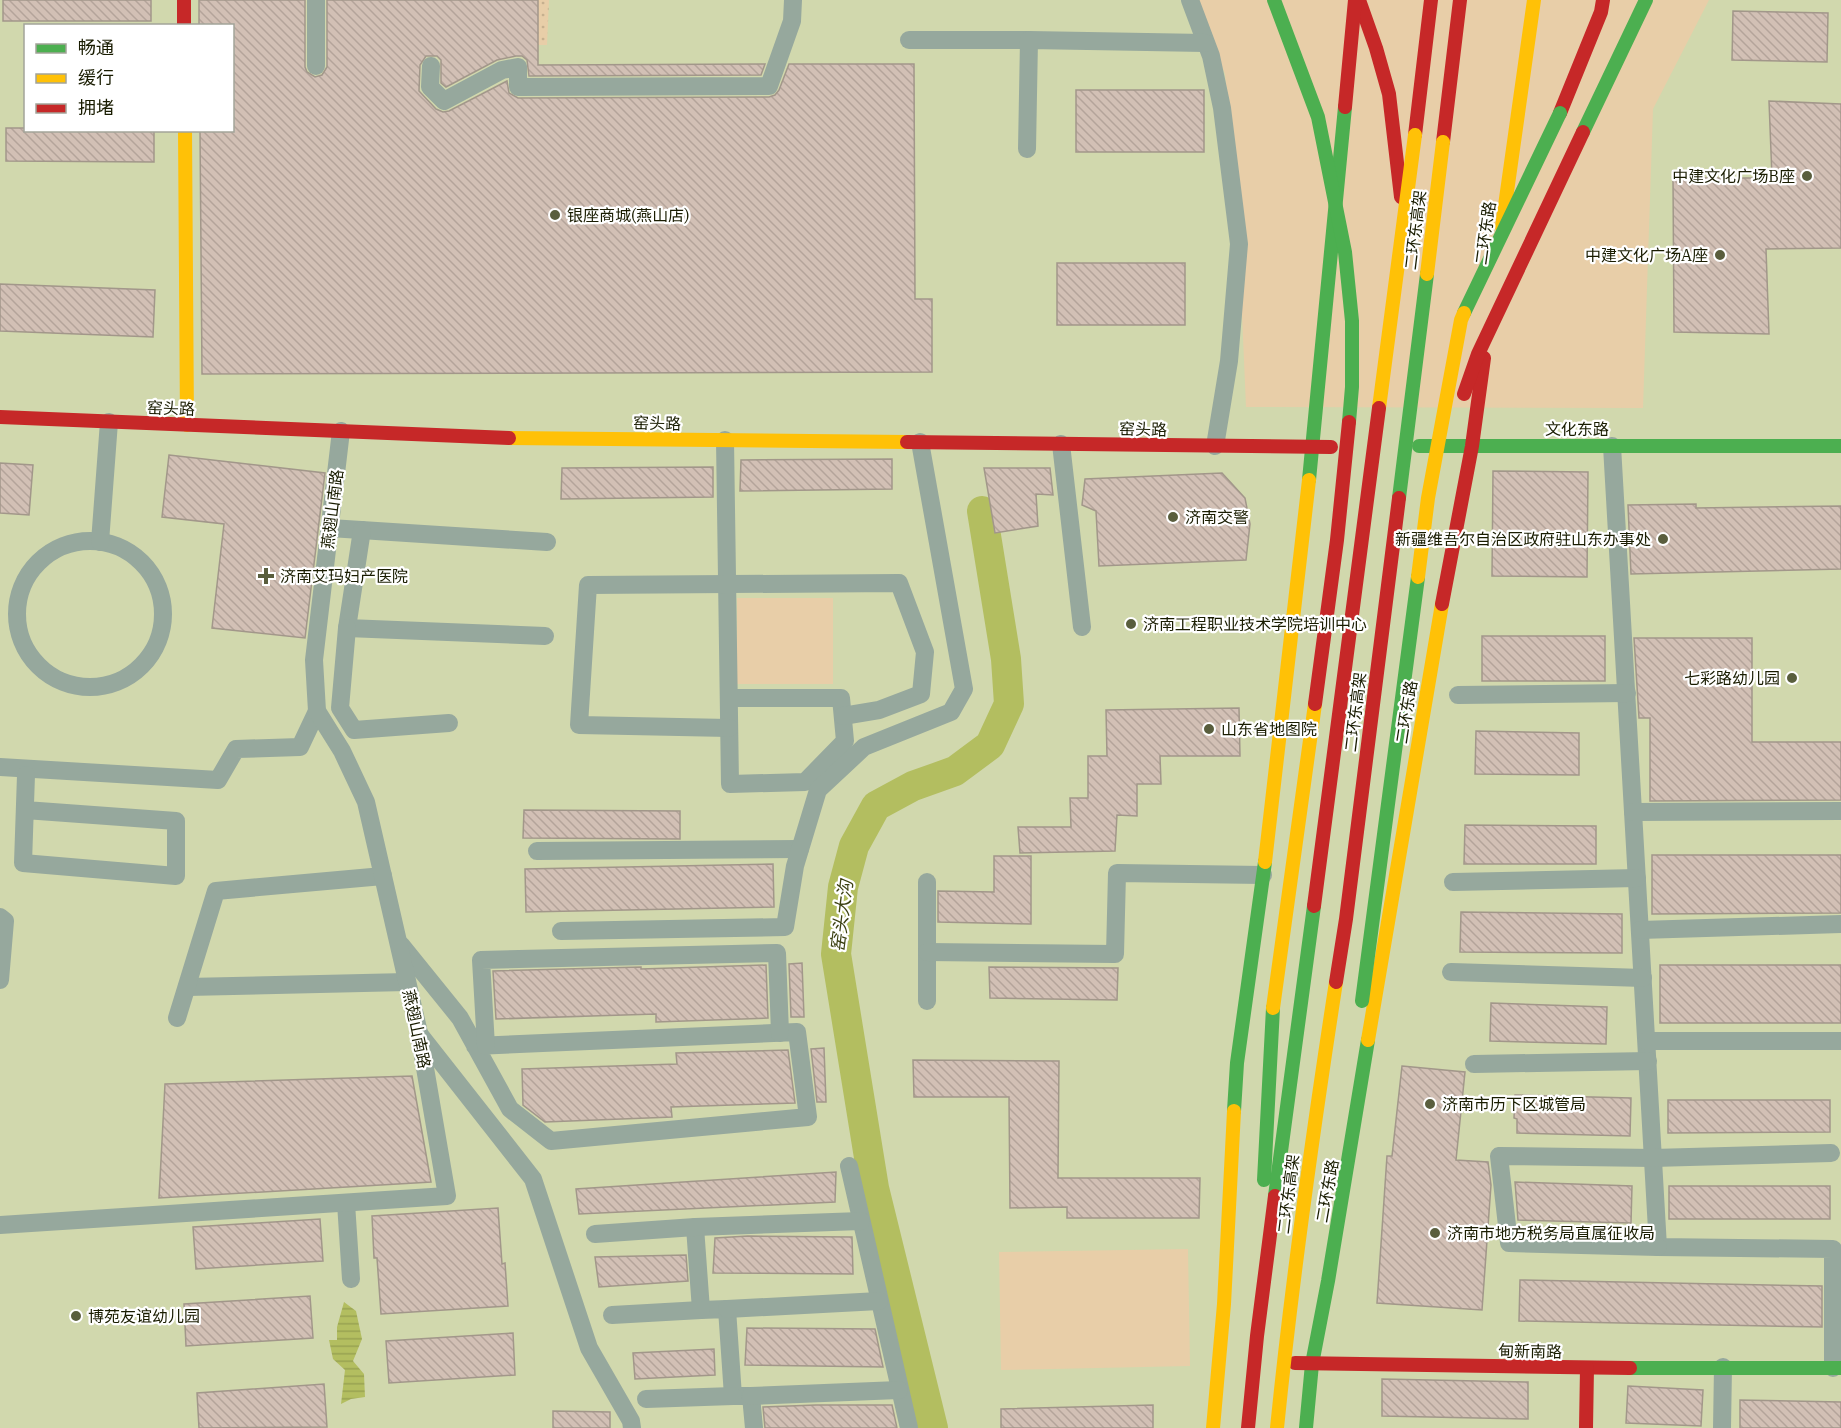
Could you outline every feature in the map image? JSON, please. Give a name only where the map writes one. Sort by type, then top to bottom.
[{"type":"main road","points":[[184,0],[184,24]]},
{"type":"main road","points":[[1257,1336],[1273,1008],[1337,540],[1352,387],[1352,321],[1346,252],[1318,117],[1274,0]]},
{"type":"main road","points":[[1357,0],[1376,48],[1389,94],[1405,226]]},
{"type":"main road","points":[[1213,1428],[1231,1360],[1224,1304],[1237,1063],[1263,875],[1313,447],[1357,0]]},
{"type":"main road","name":"二环东高架","points":[[1248,1428],[1257,1336],[1405,226],[1431,0]]},
{"type":"main road","name":"二环东高架","points":[[1277,1428],[1308,1166],[1346,919],[1460,0]]},
{"type":"main road","name":"二环东路","points":[[1306,1428],[1312,1364],[1330,1270],[1429,674],[1472,446],[1534,0]]},
{"type":"main road","points":[[1357,1024],[1362,1001],[1428,498],[1461,320],[1560,112],[1601,12],[1603,0]]},
{"type":"main road","points":[[1428,498],[1478,354],[1646,0]]},
{"type":"main road","points":[[185,132],[187,425]]},
{"type":"main road","name":"窑头路","points":[[0,417],[504,438],[1313,447]]},
{"type":"main road","name":"文化东路","points":[[1313,447],[1841,446]]},
{"type":"main road","points":[[1286,1339],[1320,1187]]},
{"type":"main road","name":"甸新南路","points":[[1231,1360],[1312,1364],[1587,1368],[1837,1368]]},
{"type":"main road","points":[[1586,1428],[1587,1368]]},
{"type":"street","points":[[316,0],[316,66]]},
{"type":"street","points":[[431,66],[430,87],[444,100],[502,70],[518,67],[518,87],[769,86],[792,21],[793,0]]},
{"type":"street","points":[[1190,0],[1211,56],[1222,108],[1239,244],[1229,361],[1215,446]]},
{"type":"street","points":[[909,40],[1205,43]]},
{"type":"street","points":[[1027,149],[1029,40]]},
{"type":"street","points":[[100,542],[109,422]]},
{"type":"street","name":"燕翅山南路","points":[[0,1225],[447,1196],[419,1034],[366,802],[342,751],[317,711],[314,660],[341,431]]},
{"type":"street","points":[[725,440],[730,784],[805,782],[845,741],[842,698],[729,698]]},
{"type":"street","points":[[561,931],[785,927],[800,849],[818,790],[864,747],[951,712],[964,689],[920,442]]},
{"type":"street","points":[[1061,444],[1082,627]]},
{"type":"street","points":[[1612,446],[1658,1247]]},
{"type":"street","points":[[330,528],[547,542]]},
{"type":"street","points":[[362,530],[347,628],[340,708],[354,730],[449,723]]},
{"type":"street","points":[[76,542],[100,542],[124,549],[144,564],[158,585],[164,609],[161,634],[151,656],[133,674],[111,685],[87,688],[64,683],[44,671],[28,653],[19,632],[17,608],[23,585],[36,565],[54,550],[76,542]]},
{"type":"street","points":[[729,728],[579,725],[588,585],[899,583],[925,652],[921,694],[879,710],[843,716]]},
{"type":"street","points":[[347,628],[545,636]]},
{"type":"street","points":[[1458,695],[1627,693]]},
{"type":"street","points":[[0,767],[218,780],[236,749],[300,747],[317,711]]},
{"type":"street","points":[[25,810],[176,821],[176,876],[23,863],[26,775]]},
{"type":"street","points":[[1633,812],[1841,811]]},
{"type":"street","points":[[537,851],[800,849]]},
{"type":"street","points":[[927,952],[1115,954],[1117,873],[1263,875]]},
{"type":"street","points":[[177,1018],[216,891],[383,876]]},
{"type":"street","points":[[1453,882],[1637,878]]},
{"type":"street","points":[[927,882],[927,1001]]},
{"type":"street","points":[[0,917],[5,921],[0,980]]},
{"type":"street","points":[[1640,930],[1841,924]]},
{"type":"street","points":[[398,941],[481,1046],[510,1109],[551,1142],[808,1117],[796,1032],[481,1046]]},
{"type":"street","points":[[481,1046],[481,960],[777,953],[780,1033]]},
{"type":"street","points":[[1451,972],[1643,978]]},
{"type":"street","points":[[187,987],[407,982]]},
{"type":"street","points":[[419,1034],[532,1179],[589,1348],[631,1420],[632,1428]]},
{"type":"street","points":[[1647,1041],[1841,1041]]},
{"type":"street","points":[[1474,1064],[1648,1061]]},
{"type":"street","points":[[1831,1153],[1653,1158],[1499,1156],[1509,1243],[1833,1249],[1837,1368]]},
{"type":"street","points":[[849,1166],[909,1428]]},
{"type":"street","points":[[346,1203],[351,1279]]},
{"type":"street","points":[[595,1234],[695,1227],[861,1221]]},
{"type":"street","points":[[695,1227],[701,1310]]},
{"type":"street","points":[[612,1315],[879,1301]]},
{"type":"street","points":[[727,1309],[742,1396],[754,1428]]},
{"type":"street","points":[[1722,1428],[1723,1367]]},
{"type":"street","points":[[646,1399],[899,1390]]},
{"type":"shaded area","points":[[516,0],[549,0],[547,45],[538,45]]},
{"type":"shaded area","points":[[1194,0],[1709,0],[1653,109],[1643,408],[1246,407],[1237,197],[1225,74]]},
{"type":"shaded area","points":[[737,598],[833,598],[833,684],[737,684]]},
{"type":"shaded area","points":[[1188,1249],[1190,1366],[1001,1370],[999,1252]]},
{"type":"shaded area","points":[[344,1302],[356,1311],[362,1339],[353,1361],[364,1374],[365,1397],[351,1399],[341,1404],[345,1370],[333,1359],[329,1340],[337,1340],[337,1327]]},
{"type":"building","points":[[3,0],[151,0],[151,21],[3,21]]},
{"type":"building","name":"银座商城(燕山店)","points":[[199,0],[305,0],[305,67],[307,72],[315,77],[322,75],[327,67],[327,0],[538,0],[538,65],[765,64],[761,75],[529,76],[527,60],[522,56],[516,56],[497,60],[446,87],[441,83],[441,60],[437,56],[426,56],[420,65],[419,91],[436,109],[443,112],[507,81],[509,93],[518,98],[769,97],[775,95],[779,90],[789,64],[914,64],[915,299],[932,299],[932,372],[202,374],[200,132],[234,132],[234,24],[199,24]]},
{"type":"building","points":[[1733,11],[1828,13],[1827,62],[1732,60]]},
{"type":"building","points":[[1076,90],[1204,90],[1204,152],[1076,152]]},
{"type":"building","points":[[1769,101],[1841,104],[1841,248],[1766,249],[1769,334],[1674,332],[1673,178],[1772,178]]},
{"type":"building","points":[[6,128],[24,128],[24,132],[154,132],[154,162],[6,161]]},
{"type":"building","points":[[1057,263],[1185,263],[1185,325],[1057,325]]},
{"type":"building","points":[[0,284],[155,290],[153,337],[0,331]]},
{"type":"building","name":"济南艾玛妇产医院","points":[[169,455],[325,473],[305,638],[212,628],[224,524],[162,517]]},
{"type":"building","points":[[892,459],[892,489],[740,491],[741,460]]},
{"type":"building","points":[[0,463],[33,465],[29,515],[0,513]]},
{"type":"building","points":[[713,467],[713,497],[561,499],[562,468]]},
{"type":"building","points":[[984,468],[1050,468],[1053,495],[1036,494],[1038,526],[995,533]]},
{"type":"building","points":[[1493,471],[1588,472],[1587,577],[1492,576]]},
{"type":"building","name":"济南交警","points":[[1222,473],[1245,498],[1250,524],[1246,560],[1099,566],[1096,511],[1082,505],[1085,479]]},
{"type":"building","points":[[1696,504],[1696,508],[1841,506],[1841,569],[1631,574],[1628,505]]},
{"type":"building","points":[[1482,636],[1605,636],[1605,681],[1482,681]]},
{"type":"building","points":[[1634,638],[1752,638],[1752,742],[1841,742],[1841,800],[1650,801],[1650,718],[1639,718]]},
{"type":"building","points":[[1239,708],[1240,756],[1160,756],[1161,784],[1137,784],[1137,816],[1117,815],[1115,851],[1020,853],[1018,827],[1071,827],[1070,798],[1088,798],[1088,756],[1107,756],[1106,710]]},
{"type":"building","points":[[1476,731],[1579,733],[1579,775],[1475,774]]},
{"type":"building","points":[[524,810],[680,811],[680,839],[523,838]]},
{"type":"building","points":[[1465,825],[1596,826],[1596,864],[1464,864]]},
{"type":"building","points":[[1652,855],[1841,855],[1841,913],[1652,914]]},
{"type":"building","points":[[994,856],[1031,856],[1031,924],[938,922],[938,891],[994,892]]},
{"type":"building","points":[[773,864],[774,907],[526,912],[525,869]]},
{"type":"building","points":[[1461,912],[1622,914],[1622,953],[1460,952]]},
{"type":"building","points":[[802,963],[804,1017],[791,1017],[789,964]]},
{"type":"building","points":[[766,965],[768,1018],[656,1022],[656,1014],[496,1019],[493,971]]},
{"type":"building","points":[[1660,965],[1841,965],[1841,1023],[1660,1023]]},
{"type":"building","points":[[989,967],[1118,968],[1117,1000],[990,998]]},
{"type":"building","points":[[1491,1003],[1607,1007],[1606,1044],[1490,1041]]},
{"type":"building","points":[[824,1048],[826,1102],[817,1102],[811,1049]]},
{"type":"building","points":[[788,1050],[795,1103],[671,1107],[672,1117],[545,1122],[523,1105],[522,1069],[677,1064],[676,1053]]},
{"type":"building","points":[[913,1060],[1059,1061],[1058,1178],[1200,1178],[1199,1218],[1067,1218],[1067,1207],[1010,1208],[1009,1097],[914,1097]]},
{"type":"building","name":"济南市地方税务局直属征收局","points":[[1402,1066],[1465,1072],[1456,1160],[1488,1162],[1491,1185],[1482,1310],[1377,1303],[1387,1156],[1392,1156]]},
{"type":"building","points":[[412,1076],[431,1182],[159,1198],[165,1084]]},
{"type":"building","points":[[1515,1095],[1631,1098],[1630,1136],[1517,1133],[1517,1119],[1514,1118]]},
{"type":"building","points":[[1668,1100],[1830,1100],[1830,1132],[1668,1133]]},
{"type":"building","points":[[836,1172],[835,1202],[579,1214],[576,1189]]},
{"type":"building","points":[[1515,1182],[1632,1186],[1631,1223],[1518,1220]]},
{"type":"building","points":[[1669,1186],[1830,1186],[1830,1219],[1669,1219]]},
{"type":"building","points":[[498,1208],[508,1306],[381,1314],[377,1258],[374,1258],[372,1216]]},
{"type":"building","points":[[320,1219],[323,1261],[196,1269],[193,1227]]},
{"type":"building","points":[[852,1237],[853,1274],[713,1273],[715,1238]]},
{"type":"building","points":[[686,1255],[688,1281],[599,1287],[595,1257]]},
{"type":"building","points":[[1520,1280],[1822,1286],[1822,1327],[1519,1321]]},
{"type":"building","points":[[310,1296],[313,1338],[186,1346],[184,1304]]},
{"type":"building","points":[[747,1328],[875,1329],[883,1367],[745,1365]]},
{"type":"building","points":[[513,1333],[515,1375],[389,1383],[386,1341]]},
{"type":"building","points":[[714,1349],[715,1375],[635,1379],[633,1353]]},
{"type":"building","points":[[1382,1379],[1528,1382],[1528,1419],[1382,1416]]},
{"type":"building","points":[[324,1384],[327,1427],[199,1428],[197,1393]]},
{"type":"building","points":[[1628,1386],[1703,1390],[1701,1426],[1626,1423]]},
{"type":"building","points":[[1740,1400],[1841,1402],[1841,1428],[1740,1428]]},
{"type":"building","points":[[892,1405],[897,1428],[765,1428],[763,1407]]},
{"type":"building","points":[[1153,1405],[1153,1428],[1001,1428],[1001,1409]]},
{"type":"building","points":[[553,1411],[610,1412],[610,1428],[553,1428]]},
{"type":"waterway","name":"窑头大沟","points":[[933,1428],[874,1188],[836,954],[843,887],[854,846],[876,806],[913,786],[955,771],[990,745],[1009,704],[1006,659],[982,511]]},
{"type":"traffic: fast","points":[[1274,0],[1318,117],[1345,252],[1352,321],[1352,387],[1349,422]]},
{"type":"traffic: fast","points":[[1583,132],[1646,0]]},
{"type":"traffic: fast","points":[[1309,480],[1345,107]]},
{"type":"traffic: fast","points":[[1464,313],[1560,113]]},
{"type":"traffic: fast","points":[[1399,498],[1427,274]]},
{"type":"traffic: fast","points":[[1419,446],[1841,446]]},
{"type":"traffic: fast","points":[[1362,1001],[1418,577]]},
{"type":"traffic: fast","points":[[1234,1111],[1237,1063],[1265,862]]},
{"type":"traffic: fast","points":[[1275,1196],[1314,906]]},
{"type":"traffic: fast","points":[[1264,1180],[1273,1008]]},
{"type":"traffic: fast","points":[[1306,1428],[1312,1364],[1368,1040]]},
{"type":"traffic: fast","points":[[1630,1368],[1841,1368]]},
{"type":"traffic: slow","points":[[1502,227],[1534,0]]},
{"type":"traffic: slow","points":[[185,132],[187,425]]},
{"type":"traffic: slow","points":[[1379,408],[1415,135]]},
{"type":"traffic: slow","points":[[1427,274],[1443,142]]},
{"type":"traffic: slow","points":[[1418,577],[1428,498],[1464,313]]},
{"type":"traffic: slow","points":[[509,438],[907,442]]},
{"type":"traffic: slow","points":[[1265,862],[1309,480]]},
{"type":"traffic: slow","points":[[1368,1040],[1442,604]]},
{"type":"traffic: slow","points":[[1273,1008],[1315,704]]},
{"type":"traffic: slow","points":[[1277,1428],[1289,1316],[1336,982]]},
{"type":"traffic: slow","points":[[1213,1428],[1224,1304],[1234,1111]]},
{"type":"traffic: jam","points":[[184,0],[184,24]]},
{"type":"traffic: jam","points":[[1345,107],[1355,0]]},
{"type":"traffic: jam","points":[[1359,0],[1389,94],[1401,197]]},
{"type":"traffic: jam","points":[[1415,135],[1431,0]]},
{"type":"traffic: jam","points":[[1443,142],[1460,0]]},
{"type":"traffic: jam","points":[[1560,113],[1601,12],[1603,0]]},
{"type":"traffic: jam","points":[[1464,394],[1478,354],[1583,132]]},
{"type":"traffic: jam","points":[[1442,604],[1472,446],[1484,358]]},
{"type":"traffic: jam","points":[[1314,906],[1379,408]]},
{"type":"traffic: jam","points":[[0,417],[509,438]]},
{"type":"traffic: jam","points":[[1315,704],[1337,540],[1349,422]]},
{"type":"traffic: jam","points":[[907,442],[1331,447]]},
{"type":"traffic: jam","points":[[1336,982],[1399,498]]},
{"type":"traffic: jam","points":[[1248,1428],[1275,1196]]},
{"type":"traffic: jam","points":[[1295,1363],[1630,1368]]},
{"type":"traffic: jam","points":[[1586,1428],[1587,1368]]},
{"type":"place","name":"中建文化广场B座","points":[[1807,176]]},
{"type":"place","name":"银座商城(燕山店)","points":[[555,215]]},
{"type":"place","name":"中建文化广场A座","points":[[1720,255]]},
{"type":"place","name":"济南交警","points":[[1173,517]]},
{"type":"place","name":"新疆维吾尔自治区政府驻山东办事处","points":[[1663,539]]},
{"type":"place","name":"济南艾玛妇产医院","points":[[266,576]]},
{"type":"place","name":"济南工程职业技术学院培训中心","points":[[1131,624]]},
{"type":"place","name":"七彩路幼儿园","points":[[1792,678]]},
{"type":"place","name":"山东省地图院","points":[[1209,729]]},
{"type":"place","name":"济南市历下区城管局","points":[[1430,1104]]},
{"type":"place","name":"济南市地方税务局直属征收局","points":[[1435,1233]]},
{"type":"place","name":"博苑友谊幼儿园","points":[[76,1316]]}]
